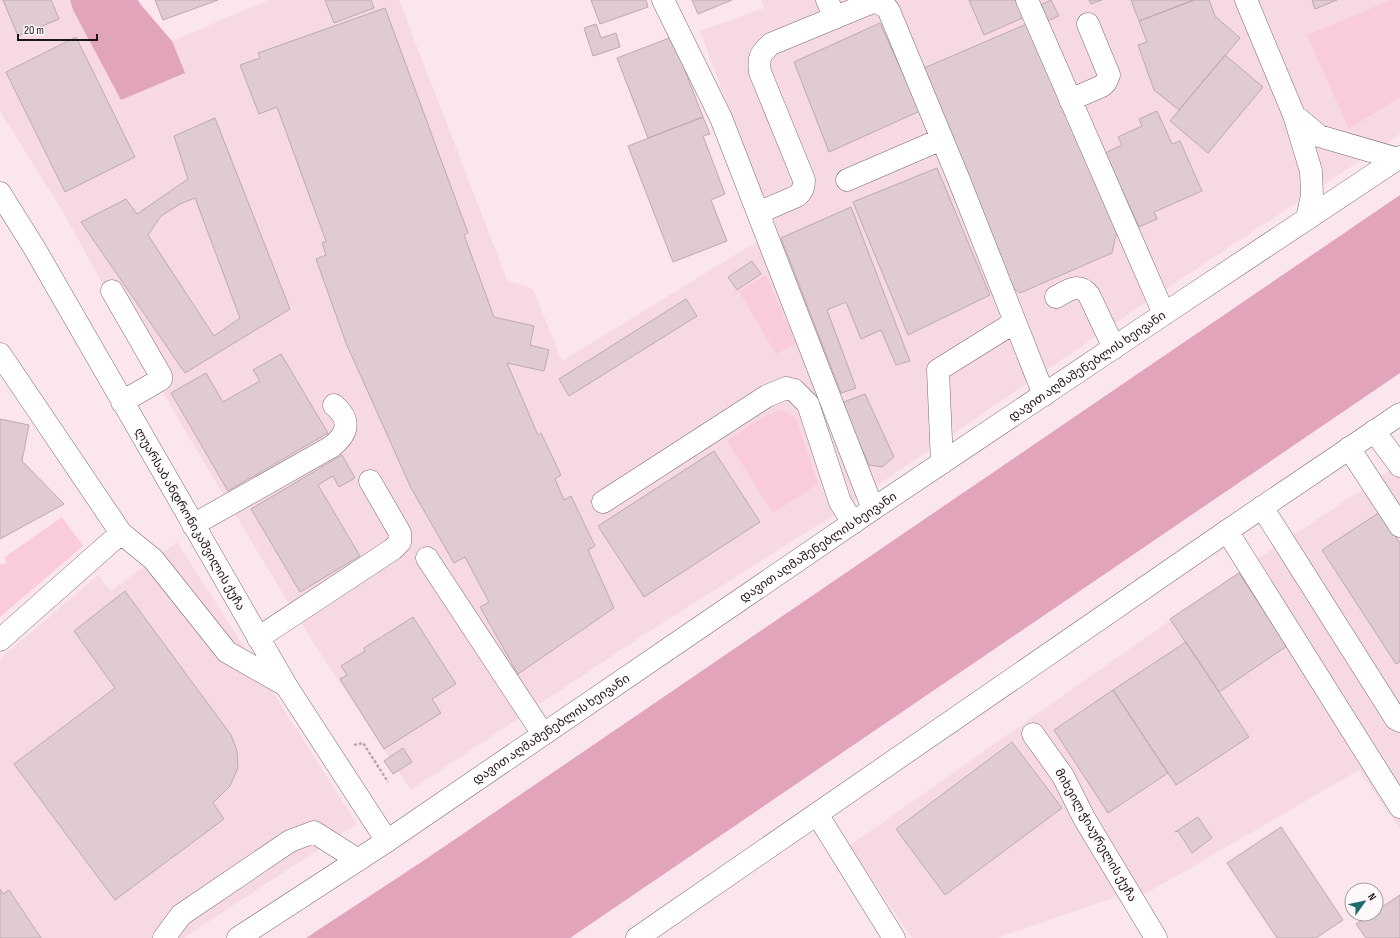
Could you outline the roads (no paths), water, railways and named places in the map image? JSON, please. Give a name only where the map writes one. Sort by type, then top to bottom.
[{"type":"main road","points":[[663,0],[721,118],[873,509]]},
{"type":"main road","points":[[1026,0],[1164,314]]},
{"type":"main road","points":[[1246,0],[1294,115],[1311,171],[1312,195],[1307,219]]},
{"type":"main road","points":[[758,213],[797,196],[801,193],[804,187],[804,180],[760,72],[758,60],[763,51],[771,44],[831,9],[875,1],[886,7],[889,11],[942,140],[1044,395]]},
{"type":"main road","points":[[1070,100],[1102,86],[1106,82],[1109,75],[1088,24]]},
{"type":"main road","points":[[1294,115],[1319,136],[1399,158]]},
{"type":"main road","points":[[847,180],[942,140]]},
{"type":"main road","name":"დავით აღმაშენებლის ხეივანი","points":[[238,938],[387,841],[873,509],[1399,158]]},
{"type":"main road","name":"ლუარსაბ ანდრონიკაშვილის ქუჩა","points":[[0,193],[35,249],[287,687],[387,841]]},
{"type":"main road","points":[[1056,297],[1073,288],[1080,288],[1086,291],[1090,295],[1114,348]]},
{"type":"main road","points":[[112,291],[161,376],[161,379],[158,381],[122,402]]},
{"type":"main road","points":[[942,463],[938,370],[1016,322]]},
{"type":"main road","points":[[0,354],[121,533],[153,559],[227,652],[287,687]]},
{"type":"main road","points":[[603,502],[767,396],[786,388],[794,390],[808,404],[840,502],[853,523]]},
{"type":"main road","points":[[193,525],[332,447],[339,441],[345,432],[346,421],[341,411],[334,405]]},
{"type":"main road","points":[[637,938],[1227,531],[1400,414]]},
{"type":"main road","points":[[1374,432],[1400,466]]},
{"type":"main road","points":[[1349,448],[1400,526]]},
{"type":"main road","points":[[258,638],[393,549],[400,542],[400,533],[370,480]]},
{"type":"main road","points":[[1262,507],[1396,719],[1400,721]]},
{"type":"main road","points":[[1227,531],[1400,806]]},
{"type":"main road","points":[[0,640],[121,533]]},
{"type":"main road","points":[[427,558],[543,734]]},
{"type":"main road","name":"მიხეილ ჭიაურელის ქუჩა","points":[[1032,734],[1063,776],[1084,818],[1156,938]]},
{"type":"main road","points":[[818,814],[894,938]]},
{"type":"main road","points":[[164,938],[181,915],[290,841],[314,832],[358,860]]}]
